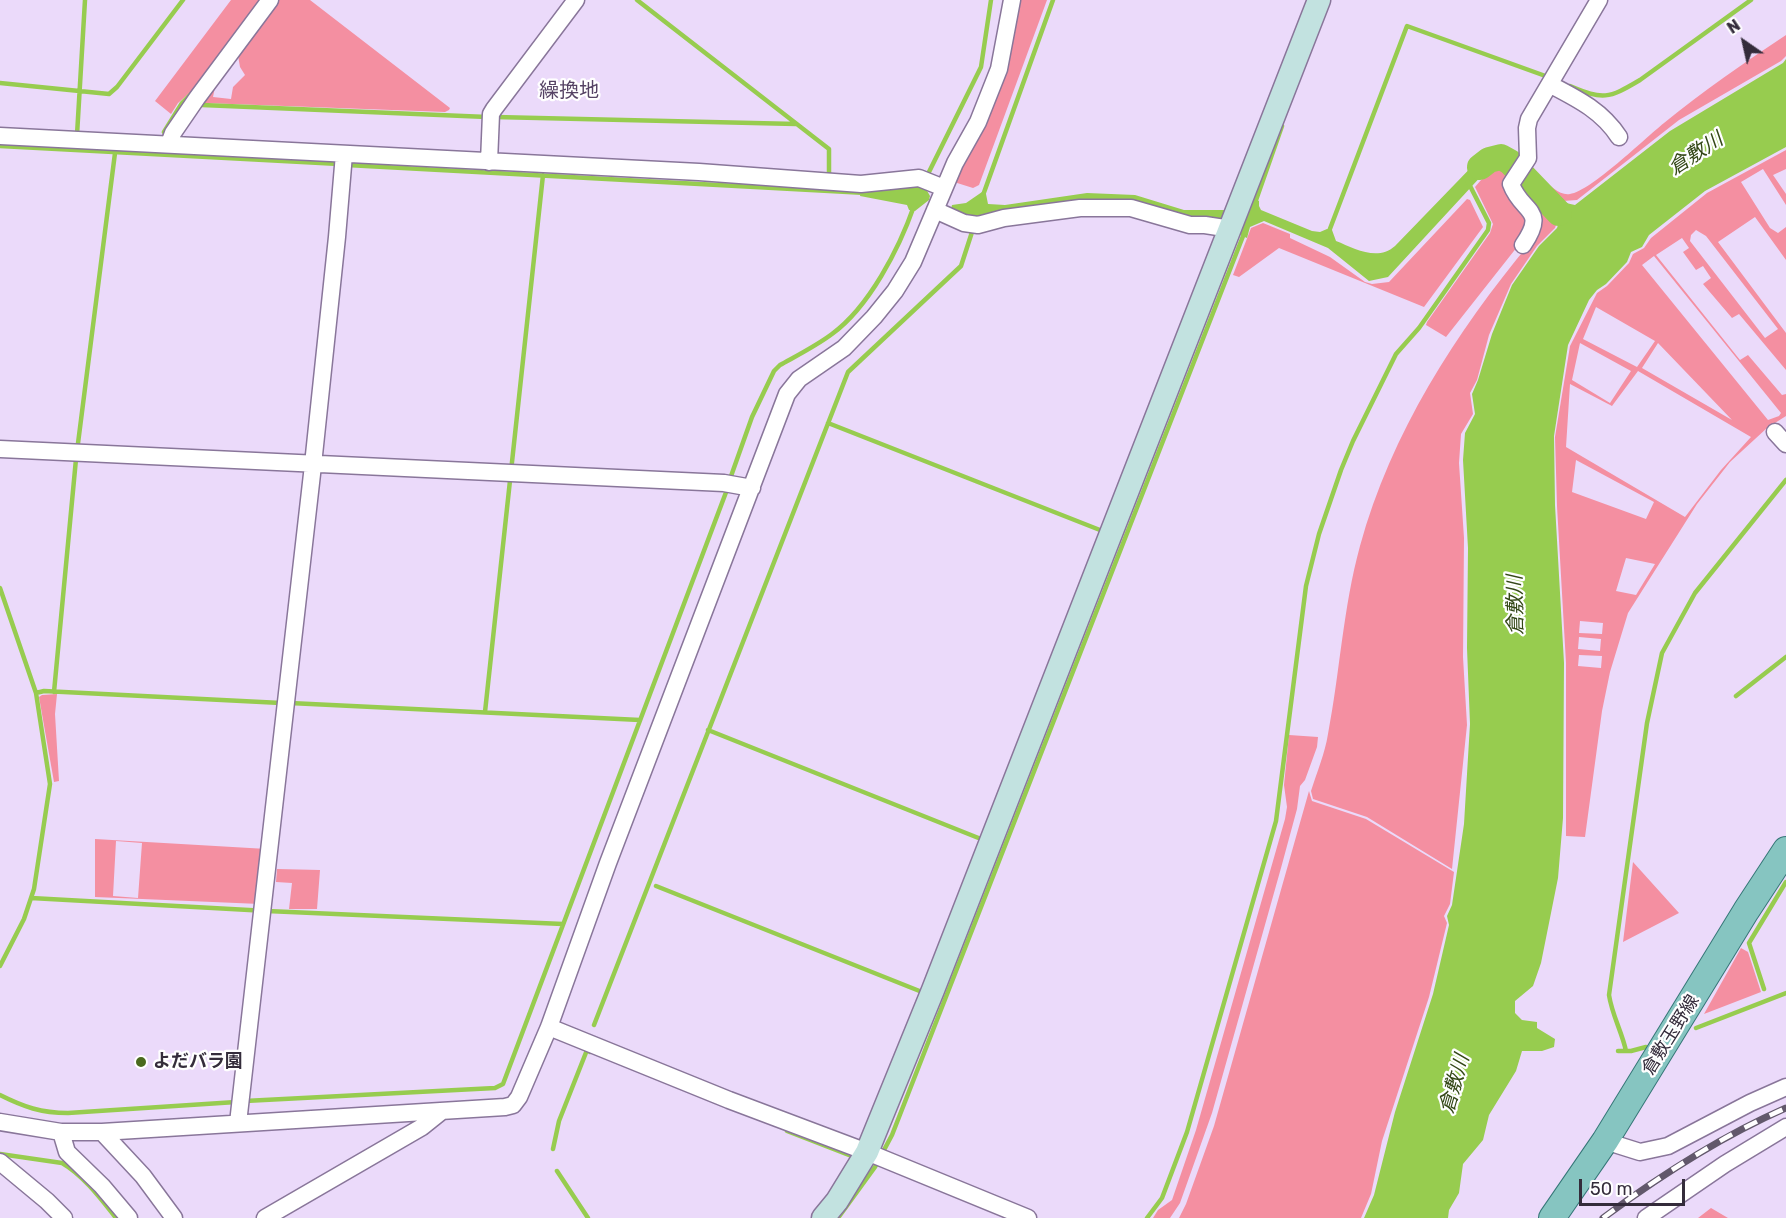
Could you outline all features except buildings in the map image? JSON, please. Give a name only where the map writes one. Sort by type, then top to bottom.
[{"type":"main road","name":"倉敷玉野線","points":[[1552,1218],[1605,1141],[1746,910],[1786,850]]},
{"type":"street","points":[[169,144],[173,133],[196,100],[270,0]]},
{"type":"street","points":[[485,162],[491,117],[576,0]]},
{"type":"street","points":[[0,136],[169,144],[343,161],[485,162],[699,172],[861,184],[931,183],[955,163],[978,122],[999,69],[1012,0]]},
{"type":"street","points":[[823,1218],[876,1156],[942,970],[1319,0]]},
{"type":"street","points":[[1523,245],[1532,232],[1534,219],[1511,184],[1528,158],[1529,119],[1599,0]]},
{"type":"street","points":[[1552,81],[1585,102],[1610,123],[1619,136]]},
{"type":"street","points":[[238,1123],[314,467],[343,161]]},
{"type":"street","points":[[0,1122],[61,1132],[102,1132],[442,1112],[513,1105],[519,1097],[549,1027],[608,863],[787,394],[799,379],[844,348],[895,291],[913,262],[935,210],[931,183]]},
{"type":"street","points":[[935,210],[964,223],[975,225],[1004,218],[1089,207],[1138,210],[1190,225],[1234,221]]},
{"type":"street","points":[[0,449],[314,467],[511,473],[728,484],[752,488]]},
{"type":"street","points":[[549,1027],[1028,1218]]},
{"type":"street","points":[[1605,1141],[1640,1152],[1668,1146],[1786,1087]]},
{"type":"street","points":[[265,1218],[422,1127],[442,1112]]},
{"type":"street","points":[[1646,1218],[1725,1164],[1786,1127]]},
{"type":"street","points":[[61,1132],[67,1152],[108,1192],[129,1218]]},
{"type":"street","points":[[102,1132],[143,1176],[174,1218]]},
{"type":"street","points":[[0,1162],[52,1205],[64,1218]]},
{"type":"shaded area","points":[[231,0],[261,0],[194,89],[178,103],[171,114],[155,101]]},
{"type":"shaded area","points":[[276,0],[310,0],[450,108],[449,110],[445,112],[205,103],[202,101],[215,87],[213,97],[231,99],[233,87],[245,75],[240,67],[237,50]]},
{"type":"shaded area","points":[[1016,0],[1047,0],[979,185],[973,188],[954,182]]},
{"type":"shaded area","points":[[1786,35],[1786,56],[1781,61],[1679,120],[1577,200],[1563,201],[1539,183],[1542,180],[1566,194],[1579,191],[1591,184],[1694,100]]},
{"type":"shaded area","points":[[1786,150],[1786,169],[1773,175],[1786,194],[1786,205],[1763,169],[1741,182],[1770,228],[1778,233],[1786,227],[1786,260],[1755,217],[1718,242],[1786,333],[1786,370],[1739,314],[1732,318],[1703,284],[1711,278],[1703,266],[1696,270],[1683,252],[1689,248],[1682,238],[1656,255],[1740,360],[1748,355],[1782,395],[1786,394],[1786,416],[1767,428],[1730,462],[1697,504],[1628,613],[1610,672],[1602,711],[1585,837],[1566,836],[1566,663],[1555,437],[1570,346],[1597,293],[1629,263],[1633,254],[1644,248],[1651,238],[1707,193]],"holes":[[[1696,230],[1706,236],[1778,329],[1765,338],[1690,241],[1691,235]],[[1654,256],[1781,413],[1768,420],[1642,265]],[[1596,307],[1655,341],[1637,367],[1583,339]],[[1580,343],[1631,371],[1610,403],[1572,380]],[[1658,343],[1732,420],[1642,368]],[[1638,371],[1751,437],[1721,470],[1685,517],[1566,447],[1570,384],[1612,406]],[[1576,460],[1654,502],[1646,519],[1572,492]],[[1626,558],[1655,564],[1636,595],[1616,591]],[[1580,621],[1603,623],[1602,634],[1579,633]],[[1579,637],[1601,639],[1600,651],[1578,649]],[[1579,655],[1602,656],[1601,668],[1578,666]]]},
{"type":"shaded area","points":[[1497,167],[1505,167],[1513,174],[1527,212],[1521,242],[1446,337],[1426,325],[1490,233],[1493,224],[1475,187],[1488,172]]},
{"type":"shaded area","points":[[1527,191],[1557,222],[1555,228],[1537,246],[1511,284],[1489,335],[1477,380],[1470,393],[1473,414],[1461,434],[1459,463],[1464,538],[1463,657],[1467,725],[1452,869],[1367,817],[1313,799],[1311,791],[1327,741],[1354,569],[1373,504],[1389,464],[1429,386],[1477,312],[1530,243],[1525,194]]},
{"type":"shaded area","points":[[1467,199],[1470,200],[1483,227],[1424,307],[1279,248],[1239,277],[1233,275],[1251,228],[1263,223],[1290,234],[1290,238],[1330,257],[1365,282],[1372,284],[1389,282]]},
{"type":"shaded area","points":[[57,694],[55,714],[59,781],[54,782],[39,697]]},
{"type":"shaded area","points":[[1289,735],[1318,737],[1317,747],[1305,780],[1300,786],[1297,809],[1212,1113],[1180,1203],[1170,1218],[1153,1218],[1158,1210],[1172,1200],[1196,1130],[1285,819],[1287,807],[1284,785]]},
{"type":"shaded area","points":[[1309,791],[1312,801],[1366,819],[1454,872],[1450,904],[1444,916],[1447,923],[1429,997],[1382,1141],[1371,1194],[1361,1218],[1179,1218],[1214,1126]]},
{"type":"shaded area","points":[[95,839],[267,849],[260,904],[95,897]],"holes":[[[116,841],[142,843],[138,898],[113,896]]]},
{"type":"shaded area","points":[[1633,862],[1679,913],[1623,942]]},
{"type":"shaded area","points":[[277,869],[320,870],[317,909],[289,909],[292,883],[276,882]]},
{"type":"shaded area","points":[[1741,948],[1748,952],[1761,992],[1704,1014]]},
{"type":"shaded area","points":[[1711,1208],[1728,1218],[1698,1218]]},
{"type":"water","name":"倉敷川","points":[[1786,59],[1786,147],[1705,191],[1649,235],[1642,247],[1631,252],[1627,262],[1589,300],[1568,345],[1554,436],[1555,505],[1564,663],[1563,818],[1558,878],[1541,963],[1533,986],[1515,1001],[1515,1013],[1522,1020],[1537,1022],[1537,1028],[1555,1039],[1554,1047],[1542,1051],[1522,1051],[1516,1071],[1489,1115],[1483,1140],[1463,1164],[1459,1193],[1449,1210],[1448,1218],[1364,1218],[1374,1195],[1395,1112],[1433,994],[1449,925],[1447,916],[1452,905],[1464,824],[1470,724],[1467,648],[1468,548],[1463,460],[1465,433],[1475,414],[1472,394],[1492,334],[1512,285],[1539,246],[1557,228],[1559,222],[1533,197],[1532,191],[1537,185],[1558,199],[1575,205],[1670,131],[1783,63]]},
{"type":"water","points":[[1502,151],[1512,158],[1508,164],[1494,166],[1485,172],[1388,277],[1369,281],[1328,248],[1264,221],[1250,227],[1247,238],[1240,235],[1242,227],[1186,219],[1132,203],[975,219],[951,209],[952,205],[966,203],[982,192],[986,194],[988,204],[1005,205],[1087,193],[1135,195],[1184,210],[1227,210],[1250,204],[1254,199],[1259,201],[1261,210],[1312,231],[1332,230],[1336,241],[1358,250],[1381,253],[1395,246],[1484,154]]},
{"type":"water","points":[[917,184],[925,187],[930,196],[929,200],[915,211],[909,210],[907,205],[860,196],[861,191]]},
{"type":"waterway","points":[[77,135],[85,0]]},
{"type":"waterway","points":[[0,83],[109,94],[117,87],[183,0]]},
{"type":"waterway","points":[[637,0],[829,149],[829,177]]},
{"type":"waterway","points":[[927,176],[981,67],[991,0]]},
{"type":"waterway","points":[[982,198],[1053,0]]},
{"type":"waterway","points":[[1570,86],[1598,95],[1620,91],[1640,80],[1751,0]]},
{"type":"waterway","points":[[1328,234],[1407,26],[1551,78]]},
{"type":"waterway","points":[[164,132],[182,103],[190,95]]},
{"type":"waterway","points":[[199,103],[202,105],[487,117]]},
{"type":"waterway","points":[[495,117],[796,124]]},
{"type":"waterway","points":[[1255,203],[1282,126]]},
{"type":"waterway","points":[[0,146],[339,164]]},
{"type":"waterway","points":[[54,692],[76,459],[115,153]]},
{"type":"waterway","points":[[1480,167],[1489,160],[1501,157],[1510,162],[1559,213]]},
{"type":"waterway","points":[[347,165],[866,193]]},
{"type":"waterway","points":[[485,712],[543,175]]},
{"type":"waterway","points":[[1147,1218],[1162,1198],[1187,1132],[1276,821],[1306,586],[1319,534],[1353,441],[1396,354],[1419,328],[1488,230],[1489,223],[1468,182]]},
{"type":"waterway","points":[[730,479],[752,417],[774,371],[780,365],[832,334],[858,309],[891,258],[914,206]]},
{"type":"waterway","points":[[594,1025],[848,372],[961,266],[973,229]]},
{"type":"waterway","points":[[838,1218],[875,1167],[892,1135],[1245,231]]},
{"type":"waterway","points":[[828,423],[1105,532]]},
{"type":"waterway","points":[[1626,1051],[1609,995],[1647,723],[1662,653],[1695,593],[1786,480]]},
{"type":"waterway","points":[[245,1101],[495,1088],[503,1084],[728,487]]},
{"type":"waterway","points":[[0,588],[36,693],[50,784],[34,889],[24,919],[0,966]]},
{"type":"waterway","points":[[1736,696],[1786,657]]},
{"type":"waterway","points":[[36,693],[44,691],[281,703]]},
{"type":"waterway","points":[[290,703],[640,720]]},
{"type":"waterway","points":[[708,730],[981,839]]},
{"type":"waterway","points":[[1764,989],[1749,943],[1786,882]]},
{"type":"waterway","points":[[656,886],[922,992]]},
{"type":"waterway","points":[[31,898],[563,924]]},
{"type":"waterway","points":[[1696,1028],[1786,993]]},
{"type":"waterway","points":[[1618,1051],[1631,1051],[1646,1047]]},
{"type":"waterway","points":[[553,1149],[559,1121],[587,1050],[590,1052]]},
{"type":"waterway","points":[[0,1095],[33,1108],[58,1113],[236,1102]]},
{"type":"waterway","points":[[787,1131],[854,1157]]},
{"type":"waterway","points":[[0,1154],[62,1163],[98,1195],[116,1218]]},
{"type":"waterway","points":[[557,1171],[588,1218]]},
{"type":"railway","points":[[1603,1218],[1692,1158],[1738,1131],[1786,1108]]},
{"type":"place","name":"よだバラ園","points":[[141,1062]]},
{"type":"district","name":"繰換地","points":[[569,91]]}]
